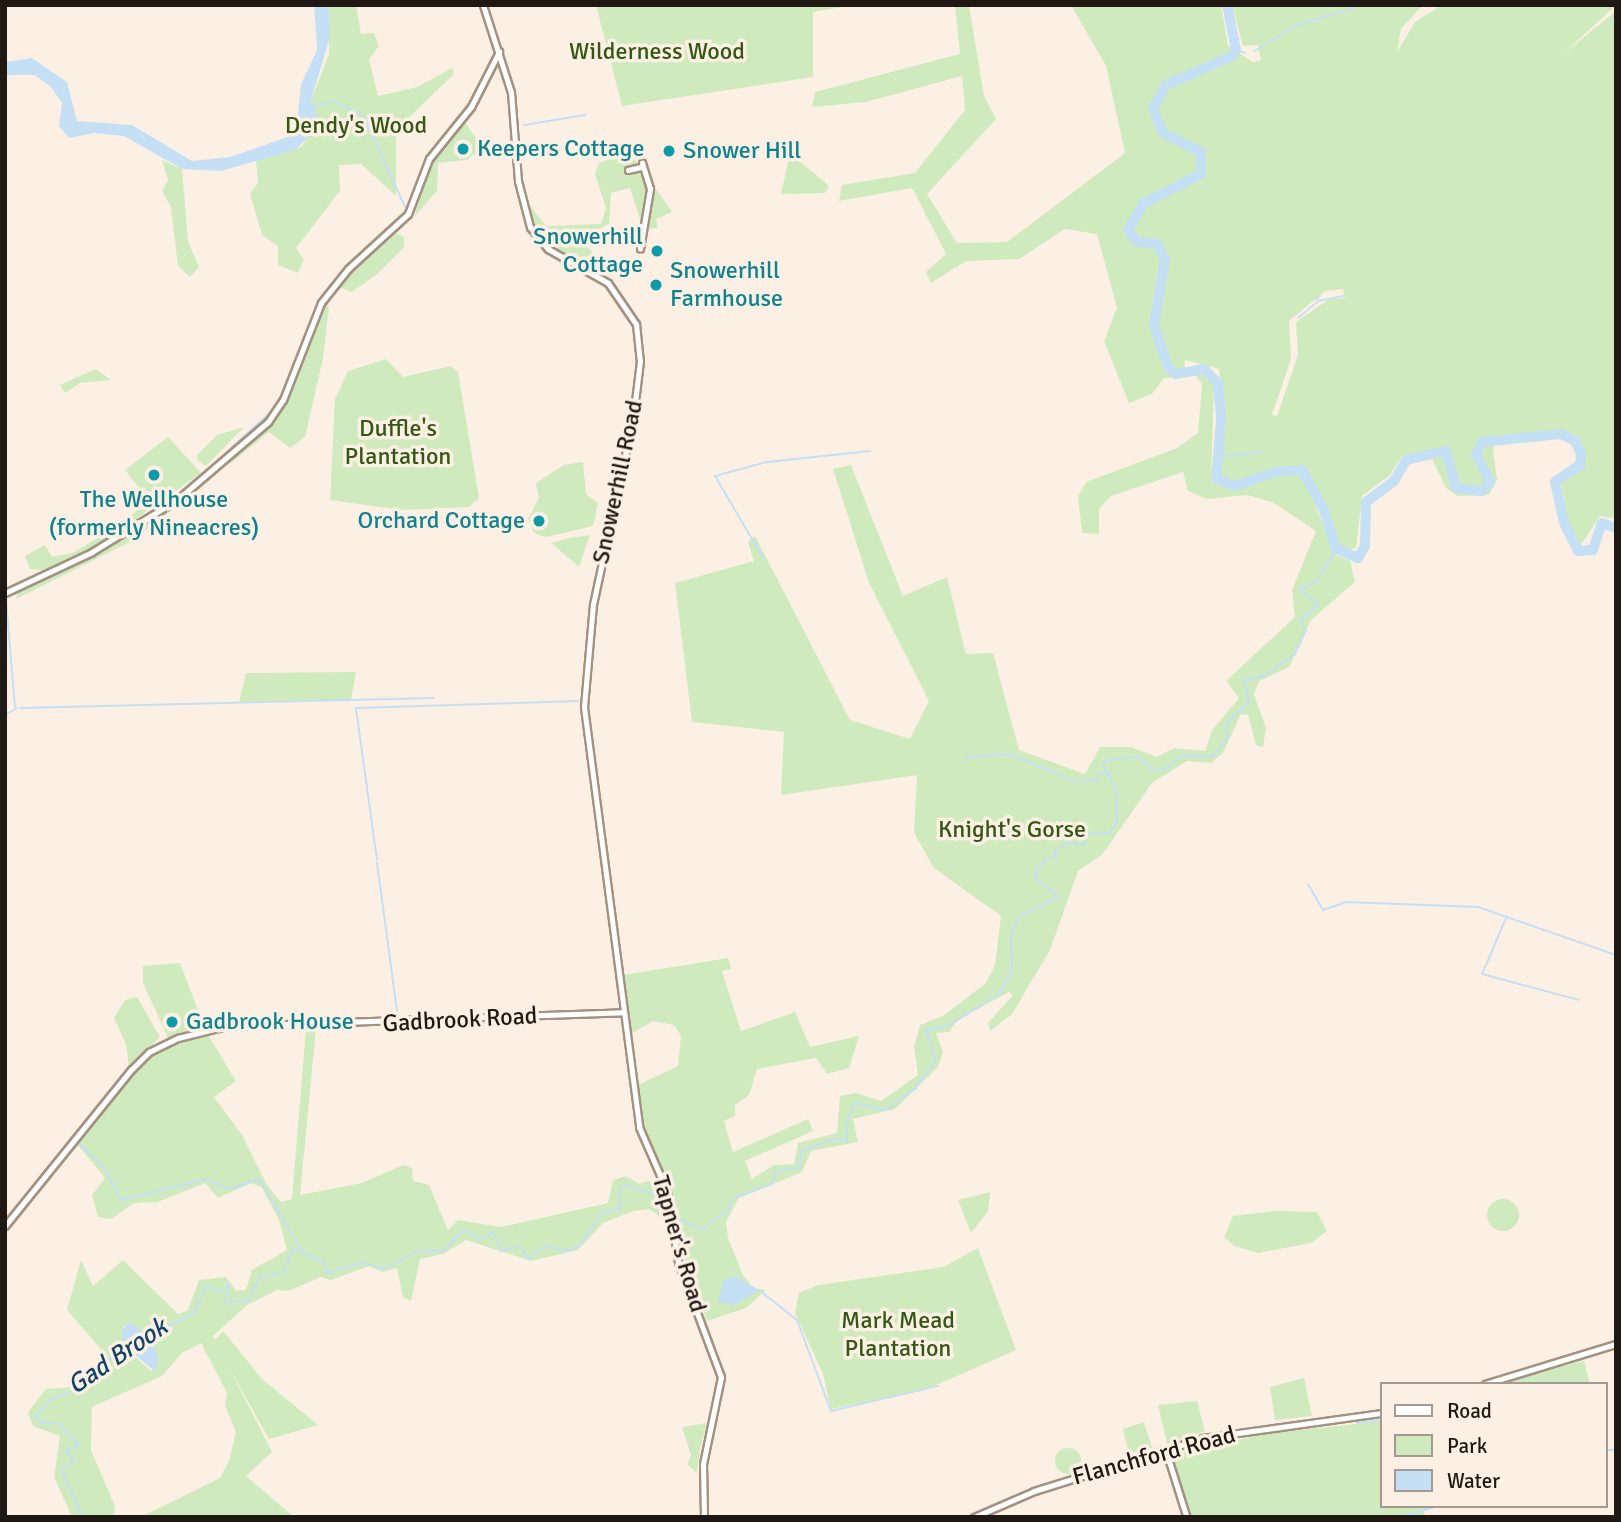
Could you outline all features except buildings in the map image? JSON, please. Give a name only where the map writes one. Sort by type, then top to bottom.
[{"type":"street","name":"Snowerhill Road","points":[[483,5],[506,73],[520,198],[530,227],[548,249],[617,291],[632,313],[639,347],[633,418],[606,530],[583,685],[624,1012]]},
{"type":"street","points":[[5,593],[92,552],[177,500],[268,422],[283,400],[303,337],[321,303],[348,269],[408,215],[429,159],[492,73],[499,51]]},
{"type":"street","points":[[492,73],[506,73]]},
{"type":"street","points":[[628,170],[641,165],[650,189],[640,249]]},
{"type":"street","name":"Gadbrook Road","points":[[5,1226],[140,1059],[178,1038],[227,1026],[624,1012]]},
{"type":"street","name":"Tapner's Road","points":[[624,1012],[639,1127],[667,1191],[678,1262],[721,1377],[703,1464],[704,1517]]},
{"type":"street","points":[[1491,1382],[1616,1343]]},
{"type":"street","name":"Flanchford Road","points":[[974,1517],[1034,1491],[1223,1434],[1380,1413]]},
{"type":"street","points":[[1166,1450],[1187,1517]]},
{"type":"green space","name":"Dendy's Wood","points":[[329,5],[356,5],[361,34],[374,33],[379,46],[369,59],[378,96],[417,87],[452,68],[454,74],[396,130],[396,196],[361,164],[339,165],[340,191],[296,248],[304,260],[298,273],[278,265],[278,246],[262,235],[250,194],[258,183],[256,161],[301,147],[318,123],[311,100],[329,54]]},
{"type":"green space","name":"Wilderness Wood","points":[[596,5],[855,5],[813,12],[813,77],[622,106]]},
{"type":"green space","points":[[955,5],[969,5],[984,96],[996,119],[927,194],[957,243],[1007,242],[1125,153],[1106,66],[1071,5],[1221,5],[1228,46],[1253,62],[1261,60],[1258,45],[1243,46],[1232,5],[1423,5],[1401,29],[1397,52],[1415,22],[1442,5],[1616,5],[1563,54],[1616,11],[1616,519],[1600,516],[1581,545],[1569,526],[1561,484],[1585,463],[1583,450],[1564,430],[1521,437],[1499,435],[1493,449],[1497,480],[1489,495],[1458,496],[1446,488],[1432,459],[1409,463],[1402,456],[1390,475],[1362,496],[1356,548],[1341,551],[1307,471],[1292,466],[1235,482],[1219,479],[1223,402],[1219,369],[1185,360],[1184,377],[1164,378],[1152,394],[1129,403],[1104,341],[1117,308],[1097,234],[1065,229],[1019,259],[966,261],[931,283],[926,272],[946,254],[912,188],[839,201],[842,185],[915,173],[965,110],[962,76],[866,102],[812,107],[815,92],[960,54]],"holes":[[[1343,289],[1345,298],[1329,299],[1296,322],[1298,355],[1277,416],[1272,415],[1291,359],[1289,321],[1325,291]]]},
{"type":"green space","points":[[465,122],[482,148],[467,160],[438,163],[437,191],[414,217],[432,159]]},
{"type":"green space","points":[[630,152],[672,212],[656,219],[658,228],[643,229],[630,188],[611,193],[609,224],[581,238],[611,276],[601,275],[540,239],[524,198],[546,226],[601,224],[606,208],[595,174],[599,163]]},
{"type":"green space","points":[[790,153],[829,186],[825,193],[781,194]]},
{"type":"green space","points":[[162,160],[182,169],[188,241],[199,267],[190,277],[178,266],[171,207],[162,191],[168,180]]},
{"type":"green space","points":[[396,233],[404,237],[404,247],[376,275],[352,292],[337,286]]},
{"type":"green space","points":[[324,304],[329,307],[323,358],[305,437],[290,448],[269,432],[226,467],[284,405]]},
{"type":"green space","name":"Duffle's Plantation","points":[[386,359],[403,377],[451,366],[458,372],[479,498],[469,507],[402,510],[330,500],[335,399],[348,371]]},
{"type":"green space","points":[[96,369],[111,380],[80,383],[65,393],[60,385]]},
{"type":"green space","name":"Knight's Gorse","points":[[1194,374],[1206,375],[1214,383],[1211,483],[1238,488],[1278,474],[1305,476],[1331,547],[1337,556],[1350,560],[1355,582],[1311,620],[1289,667],[1259,681],[1254,694],[1266,728],[1263,747],[1256,745],[1248,715],[1241,714],[1223,753],[1211,763],[1187,761],[1152,783],[1102,855],[1078,871],[1050,950],[1012,1014],[990,1031],[988,1023],[1013,995],[1009,992],[956,1021],[950,1032],[936,1033],[943,1052],[938,1067],[895,1109],[853,1119],[858,1142],[811,1151],[802,1172],[739,1198],[726,1222],[728,1238],[743,1275],[753,1288],[766,1290],[746,1308],[707,1321],[678,1242],[668,1182],[645,1135],[637,1093],[638,1085],[678,1066],[681,1036],[674,1025],[653,1021],[631,1034],[623,975],[728,958],[731,969],[722,971],[741,1031],[795,1012],[810,1047],[859,1036],[849,1068],[827,1074],[816,1058],[757,1069],[749,1095],[735,1105],[735,1116],[724,1121],[733,1152],[808,1119],[813,1131],[745,1161],[752,1179],[774,1165],[794,1164],[798,1143],[837,1133],[840,1096],[856,1093],[881,1101],[918,1075],[914,1046],[920,1025],[943,1016],[986,983],[995,965],[1001,916],[934,868],[914,833],[917,775],[781,795],[784,732],[692,722],[675,583],[754,561],[748,542],[755,536],[850,720],[910,739],[929,701],[869,583],[833,469],[851,465],[903,596],[947,577],[966,654],[993,653],[1019,750],[1085,774],[1100,747],[1131,747],[1157,757],[1174,748],[1205,751],[1212,730],[1239,698],[1226,681],[1295,617],[1292,590],[1316,531],[1272,502],[1247,495],[1207,499],[1188,491],[1183,472],[1111,496],[1099,509],[1099,534],[1082,533],[1078,496],[1086,482],[1177,448],[1198,433],[1202,384]]},
{"type":"green space","points":[[244,427],[206,466],[198,461],[197,455],[217,435]]},
{"type":"green space","points":[[168,437],[201,473],[94,548],[43,570],[30,569],[25,556],[45,545],[52,557],[73,553],[128,519],[148,499],[125,470]]},
{"type":"green space","points":[[583,462],[586,494],[598,503],[593,526],[546,537],[534,533],[528,519],[539,498],[536,483],[564,465]]},
{"type":"green space","points":[[220,472],[130,542],[16,599],[19,588],[98,551]]},
{"type":"green space","points":[[590,535],[579,567],[551,543],[569,538]]},
{"type":"green space","points":[[356,672],[351,700],[239,702],[246,673]]},
{"type":"green space","points":[[180,963],[204,1026],[168,1038],[143,983],[143,966]]},
{"type":"green space","points":[[137,997],[160,1037],[129,1067],[126,1044],[114,1018],[125,1000]]},
{"type":"green space","points":[[306,1028],[316,1028],[300,1195],[362,1183],[403,1165],[412,1168],[413,1181],[429,1185],[448,1230],[458,1220],[501,1227],[608,1203],[613,1180],[626,1176],[639,1184],[657,1178],[668,1203],[667,1222],[649,1209],[633,1211],[603,1223],[578,1250],[531,1261],[466,1240],[443,1254],[420,1259],[411,1301],[403,1297],[397,1268],[382,1272],[369,1266],[331,1280],[321,1277],[288,1291],[277,1290],[247,1305],[213,1336],[272,1452],[246,1476],[294,1517],[141,1517],[220,1478],[229,1461],[236,1432],[225,1406],[227,1393],[201,1343],[182,1353],[162,1376],[92,1407],[91,1450],[115,1506],[113,1517],[72,1517],[54,1477],[60,1436],[33,1426],[28,1412],[46,1389],[70,1387],[105,1354],[67,1310],[81,1260],[93,1286],[123,1260],[178,1314],[188,1310],[199,1280],[226,1277],[236,1291],[246,1290],[252,1270],[287,1250],[279,1220],[262,1188],[251,1183],[218,1198],[205,1183],[158,1202],[134,1203],[111,1219],[98,1217],[92,1195],[105,1178],[76,1143],[149,1055],[207,1033],[236,1081],[214,1097],[242,1135],[267,1185],[281,1202],[292,1199]],"holes":[[[123,1326],[150,1340],[158,1360],[151,1371],[132,1354]]]},
{"type":"green space","points":[[990,1192],[988,1211],[971,1233],[958,1200]]},
{"type":"green space","points":[[1503,1199],[1514,1204],[1519,1215],[1514,1226],[1503,1231],[1492,1226],[1487,1215],[1492,1204]]},
{"type":"green space","points":[[1274,1211],[1317,1212],[1327,1231],[1311,1243],[1258,1253],[1234,1246],[1224,1237],[1233,1216]]},
{"type":"green space","name":"Mark Mead Plantation","points":[[978,1248],[1016,1350],[925,1390],[831,1409],[823,1374],[795,1313],[799,1293],[818,1285],[943,1267]]},
{"type":"green space","points":[[223,1331],[262,1379],[318,1425],[269,1439],[214,1341]]},
{"type":"green space","points":[[1584,1361],[1589,1382],[1508,1382]]},
{"type":"green space","points":[[1304,1378],[1312,1416],[1275,1420],[1270,1387]]},
{"type":"green space","points":[[1197,1401],[1205,1431],[1167,1444],[1158,1405]]},
{"type":"green space","points":[[1380,1421],[1380,1508],[1430,1508],[1424,1511],[1425,1517],[1192,1517],[1173,1463],[1180,1453],[1265,1434]]},
{"type":"green space","points":[[1144,1422],[1152,1448],[1129,1454],[1123,1429]]},
{"type":"green space","points":[[707,1423],[697,1473],[687,1464],[691,1455],[682,1427]]},
{"type":"green space","points":[[1068,1448],[1077,1452],[1081,1461],[1077,1470],[1068,1474],[1059,1470],[1055,1461],[1059,1452]]},
{"type":"water","points":[[314,5],[329,5],[330,37],[311,100],[318,118],[314,132],[295,150],[221,171],[182,169],[124,136],[94,133],[69,138],[59,126],[62,103],[51,87],[35,75],[5,75],[5,62],[32,58],[67,82],[77,121],[132,125],[192,161],[230,157],[296,134],[301,84],[317,50]]},
{"type":"water","points":[[735,1276],[759,1290],[734,1305],[718,1302],[723,1280]]},
{"type":"water","points":[[129,1322],[151,1336],[158,1360],[155,1372],[125,1346],[121,1331]]},
{"type":"waterway","points":[[1227,5],[1236,50],[1232,56],[1166,85],[1153,108],[1163,133],[1201,152],[1201,174],[1144,203],[1128,230],[1137,242],[1157,244],[1165,259],[1154,325],[1168,367],[1176,374],[1204,369],[1218,383],[1221,421],[1216,479],[1235,486],[1275,472],[1302,470],[1323,508],[1336,549],[1358,558],[1365,546],[1366,502],[1394,481],[1406,460],[1446,451],[1456,488],[1482,491],[1490,482],[1476,455],[1482,442],[1561,434],[1575,441],[1581,454],[1580,465],[1555,482],[1564,523],[1578,551],[1593,550],[1602,523],[1616,528]]},
{"type":"waterway","points":[[1255,51],[1295,26],[1363,5]]},
{"type":"waterway","points":[[1236,50],[1245,53]]},
{"type":"waterway","points":[[313,106],[333,101],[364,117],[405,207]]},
{"type":"waterway","points":[[524,125],[585,115]]},
{"type":"waterway","points":[[1298,318],[1318,301],[1344,296]]},
{"type":"waterway","points":[[232,447],[273,410]]},
{"type":"waterway","points":[[1217,448],[1229,456],[1261,452]]},
{"type":"waterway","points":[[763,558],[715,476],[767,462],[870,451]]},
{"type":"waterway","points":[[137,536],[171,509]]},
{"type":"waterway","name":"Gad Brook","points":[[676,1218],[702,1230],[729,1209],[733,1198],[772,1184],[776,1171],[800,1168],[801,1151],[835,1139],[847,1141],[846,1123],[855,1103],[885,1110],[915,1089],[936,1060],[926,1030],[948,1026],[1000,993],[1012,970],[1011,939],[1018,917],[1058,897],[1037,880],[1035,872],[1046,858],[1056,858],[1055,851],[1066,843],[1085,844],[1086,833],[1110,833],[1117,821],[1117,792],[1103,765],[1106,760],[1139,757],[1153,771],[1168,768],[1179,756],[1213,756],[1228,736],[1226,724],[1249,702],[1244,680],[1264,676],[1294,655],[1306,630],[1300,621],[1318,605],[1300,589],[1316,582],[1336,549]]},
{"type":"waterway","points":[[6,600],[15,708]]},
{"type":"waterway","points":[[20,708],[434,698]]},
{"type":"waterway","points":[[377,860],[356,708],[578,701]]},
{"type":"waterway","points":[[587,702],[590,731]]},
{"type":"waterway","points":[[5,715],[17,708]]},
{"type":"waterway","points":[[967,757],[1009,754],[1074,781],[1098,780],[1098,774],[1111,773]]},
{"type":"waterway","points":[[606,855],[616,919]]},
{"type":"waterway","points":[[377,863],[398,1018]]},
{"type":"waterway","points":[[1308,884],[1323,910],[1346,902],[1478,907],[1616,955]]},
{"type":"waterway","points":[[1507,916],[1482,974],[1579,1000]]},
{"type":"waterway","points":[[87,1128],[135,1069]]},
{"type":"waterway","points":[[76,1140],[105,1169],[121,1200],[208,1179],[228,1189],[259,1179],[303,1253]]},
{"type":"waterway","name":"Gad Brook","points":[[148,1337],[195,1312],[206,1286],[220,1292],[230,1284],[224,1302],[248,1301],[260,1277],[284,1272],[293,1249],[323,1261],[328,1273],[363,1263],[385,1269],[417,1251],[443,1251],[464,1230],[480,1240],[493,1232],[501,1251],[519,1246],[528,1259],[546,1246],[569,1251],[582,1243],[600,1214],[621,1208],[619,1191],[625,1185],[655,1195],[658,1211],[666,1214]]},
{"type":"waterway","points":[[759,1290],[797,1320],[831,1411],[938,1386]]},
{"type":"waterway","name":"Gad Brook","points":[[82,1517],[62,1470],[74,1462],[66,1450],[80,1446],[58,1423],[39,1423],[36,1415],[51,1399],[73,1391],[97,1366],[129,1349]]},
{"type":"waterway","points":[[1506,1382],[1532,1375]]},
{"type":"waterway","points":[[1357,1423],[1380,1420]]},
{"type":"waterway","points":[[1607,1450],[1616,1450]]},
{"type":"waterway","points":[[1400,1517],[1431,1508]]},
{"type":"place","name":"Keepers Cottage","points":[[463,149]]},
{"type":"place","name":"Snower Hill","points":[[669,151]]},
{"type":"place","name":"Snowerhill Cottage","points":[[657,251]]},
{"type":"place","name":"Snowerhill Farmhouse","points":[[656,285]]},
{"type":"place","name":"The Wellhouse (formerly Nineacres)","points":[[154,475]]},
{"type":"place","name":"Orchard Cottage","points":[[539,521]]},
{"type":"place","name":"Gadbrook House","points":[[172,1022]]}]
